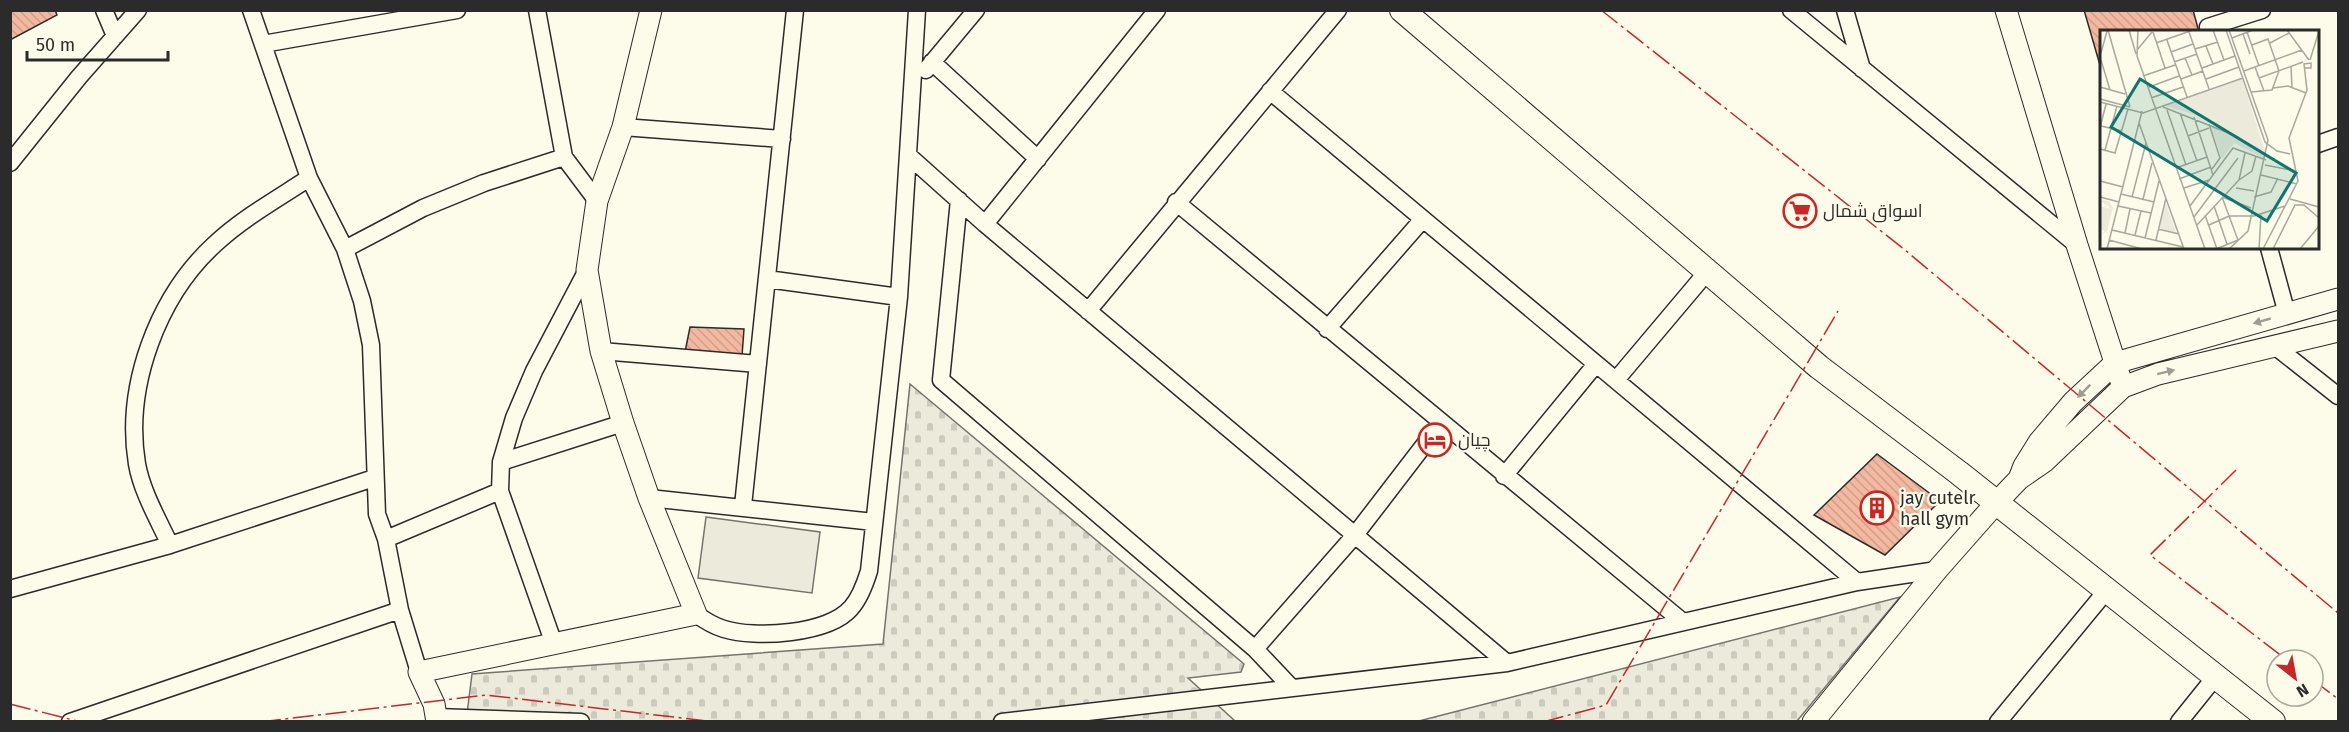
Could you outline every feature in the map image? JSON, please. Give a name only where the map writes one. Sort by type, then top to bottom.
[{"type":"main road","points":[[1402,10],[1819,367],[1996,502],[2273,722]]},
{"type":"street","points":[[104,10],[114,36]]},
{"type":"street","points":[[10,163],[138,10]]},
{"type":"street","points":[[251,10],[309,178],[345,249],[362,301],[371,345],[375,402],[374,478],[377,514],[386,539],[400,610],[419,672],[434,704],[437,719],[581,722]]},
{"type":"street","points":[[263,44],[457,10]]},
{"type":"street","points":[[537,10],[564,157],[597,201]]},
{"type":"street","points":[[651,10],[623,127],[597,201],[587,270],[601,351],[623,423],[649,498],[696,614],[723,629],[741,632],[817,628],[836,620],[851,608],[862,591],[869,571],[899,297],[917,10]]},
{"type":"street","points":[[743,506],[795,10]]},
{"type":"street","points":[[911,90],[976,10]]},
{"type":"street","points":[[985,224],[1157,10]]},
{"type":"street","points":[[1088,311],[1176,202],[1338,10]]},
{"type":"street","points":[[1791,10],[2077,245]]},
{"type":"street","points":[[1845,10],[1862,69]]},
{"type":"street","points":[[2007,10],[2077,245],[2123,387]]},
{"type":"street","points":[[2204,10],[2209,29],[2262,10]]},
{"type":"street","points":[[932,62],[1038,159]]},
{"type":"street","points":[[1270,91],[1857,582]]},
{"type":"street","points":[[623,127],[782,139]]},
{"type":"street","points":[[2319,144],[2338,137]]},
{"type":"street","points":[[909,156],[985,224],[1508,663]]},
{"type":"street","points":[[345,249],[423,208],[484,183],[564,157]]},
{"type":"street","points":[[170,545],[149,501],[138,465],[135,428],[139,384],[151,344],[166,307],[191,270],[215,244],[242,221],[309,178]]},
{"type":"street","points":[[959,200],[941,380],[1255,649],[1290,686]]},
{"type":"street","points":[[1176,202],[1683,622]]},
{"type":"street","points":[[1328,328],[1423,219]]},
{"type":"street","points":[[2269,249],[2287,314]]},
{"type":"street","points":[[554,644],[500,491],[501,462],[514,418],[534,371],[587,270]]},
{"type":"street","points":[[1616,380],[1707,272]]},
{"type":"street","points":[[767,279],[899,297]]},
{"type":"street","points":[[2019,479],[2039,442],[2073,402],[2115,363],[2338,300]]},
{"type":"street","points":[[1813,722],[1937,570],[1996,502],[2019,479],[2045,461],[2123,387],[2158,374],[2338,331]]},
{"type":"street","points":[[2276,346],[2338,396]]},
{"type":"street","points":[[601,351],[758,364]]},
{"type":"street","points":[[1504,476],[1596,364]]},
{"type":"street","points":[[501,462],[623,423]]},
{"type":"street","points":[[1255,649],[1354,535],[1441,423]]},
{"type":"street","points":[[12,586],[170,545],[374,478]]},
{"type":"street","points":[[386,539],[500,491]]},
{"type":"street","points":[[649,498],[743,506],[874,522]]},
{"type":"street","points":[[1002,722],[1290,686],[1508,663],[1857,582],[1937,570]]},
{"type":"street","points":[[1998,722],[2107,590]]},
{"type":"street","points":[[70,722],[400,610]]},
{"type":"street","points":[[419,672],[696,614]]},
{"type":"street","points":[[2179,722],[2216,676]]},
{"type":"green space","points":[[910,384],[1244,664],[1241,672],[1188,678],[1235,721],[466,722],[472,674],[883,644]]},
{"type":"green space","points":[[706,517],[820,532],[812,593],[698,578]]},
{"type":"green space","points":[[1900,597],[1797,721],[1419,721]]},
{"type":"building","points":[[10,10],[55,10],[57,15],[10,40]]},
{"type":"building","points":[[2084,10],[2193,10],[2198,30],[2100,30],[2100,65]]},
{"type":"building","points":[[690,327],[744,329],[742,356],[685,352]]},
{"type":"building","name":"jay cutelr hall gym","points":[[1877,454],[1940,501],[1885,555],[1814,515]]},
{"type":"power","points":[[1601,10],[1905,250],[2338,613]]},
{"type":"power","points":[[1543,722],[1606,705],[1838,311]]},
{"type":"power","points":[[2236,470],[2150,555],[2271,648]]},
{"type":"power","points":[[2325,689],[2338,699]]},
{"type":"power","points":[[260,722],[486,695],[716,722]]},
{"type":"power","points":[[10,704],[81,722]]},
{"type":"place","name":"اسواق شمال","points":[[1800,211]]},
{"type":"place","name":"چيان","points":[[1435,440]]},
{"type":"place","name":"jay cutelr hall gym","points":[[1877,508]]}]
